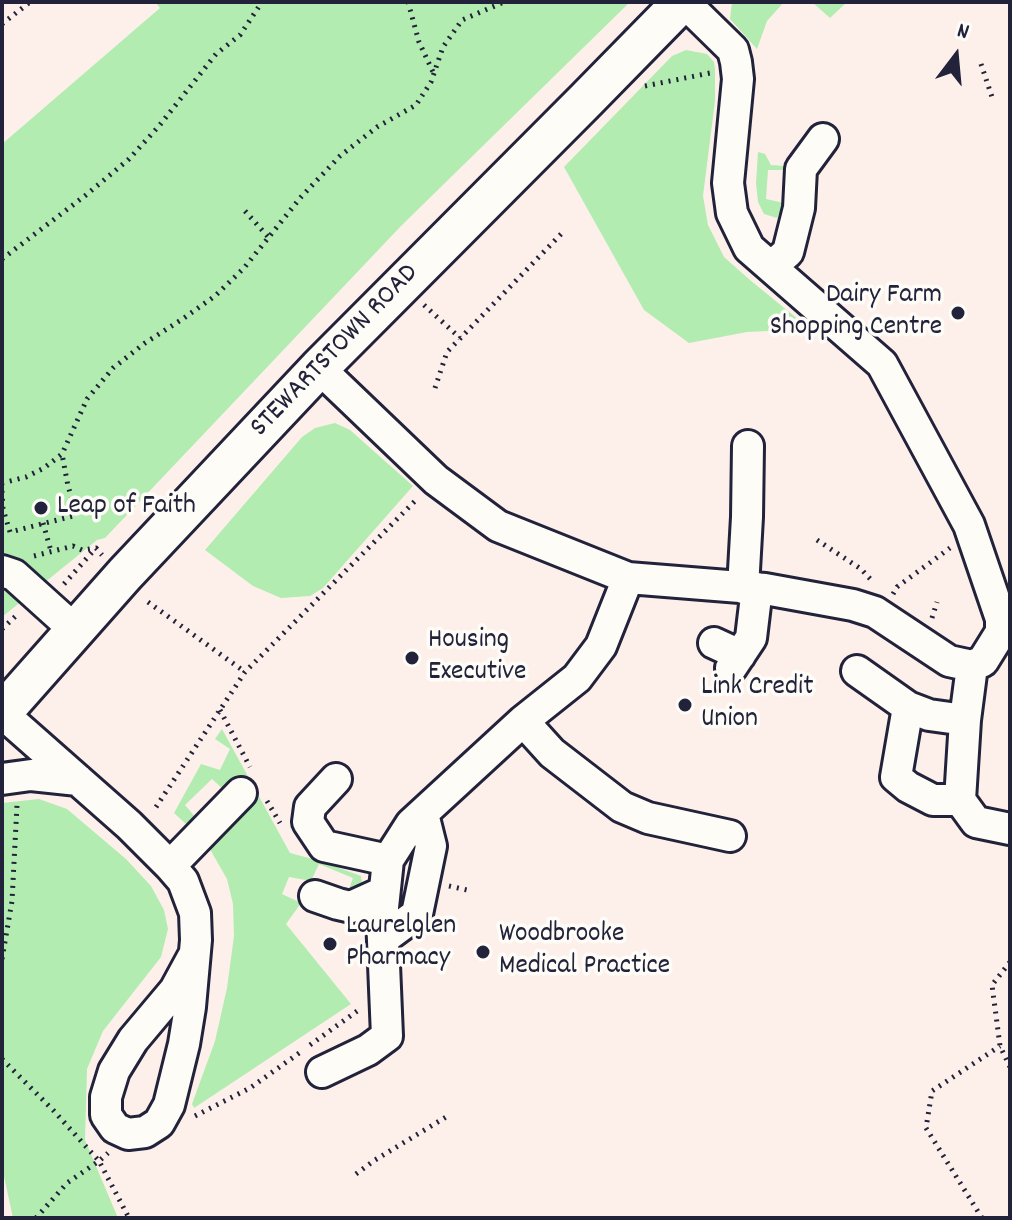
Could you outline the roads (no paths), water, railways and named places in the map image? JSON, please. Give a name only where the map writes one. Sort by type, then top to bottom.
[{"type":"main road","name":"STEWARTSTOWN ROAD","points":[[2,713],[175,520],[319,368],[683,2]]},
{"type":"street","points":[[319,368],[436,480],[498,526],[628,578],[750,588],[853,605],[875,613],[949,661],[972,666],[983,661],[1006,633],[969,525],[882,364],[749,248],[732,213],[728,183],[738,79],[733,50],[683,2]]},
{"type":"street","points":[[771,267],[788,252],[799,208],[801,169],[823,139]]},
{"type":"street","points":[[728,655],[751,638],[748,446]]},
{"type":"street","points":[[2,571],[14,575],[75,630]]},
{"type":"street","points":[[322,1072],[368,1050],[387,1036],[382,917],[388,860],[411,824],[523,721],[577,678],[601,646],[628,578]]},
{"type":"street","points":[[972,666],[960,800],[976,822],[1010,829]]},
{"type":"street","points":[[857,671],[908,707],[929,715],[965,720]]},
{"type":"street","points":[[908,707],[896,777],[933,800],[960,800]]},
{"type":"street","points":[[2,713],[129,825],[170,866],[183,881],[195,913],[196,940],[190,1007],[169,1105],[159,1123],[145,1132],[128,1134],[115,1128],[106,1115],[106,1097],[114,1071],[133,1040],[175,990],[194,955]]},
{"type":"street","points":[[523,721],[552,753],[622,807],[648,818],[730,836]]},
{"type":"street","points":[[10,785],[31,775],[78,780]]},
{"type":"street","points":[[336,779],[310,807],[308,822],[324,846],[388,860]]},
{"type":"street","points":[[170,866],[241,793]]},
{"type":"street","points":[[383,939],[417,914],[431,846],[423,814]]},
{"type":"street","points":[[315,896],[351,907],[384,892]]},
{"type":"place","name":"Dairy Farm Shopping Centre","points":[[958,313]]},
{"type":"place","name":"Leap of Faith","points":[[41,508]]},
{"type":"place","name":"Housing Executive","points":[[412,658]]},
{"type":"place","name":"Link Credit Union","points":[[685,705]]},
{"type":"place","name":"Laurelglen Pharmacy","points":[[330,944]]},
{"type":"place","name":"Woodbrooke Medical Practice","points":[[483,952]]}]
